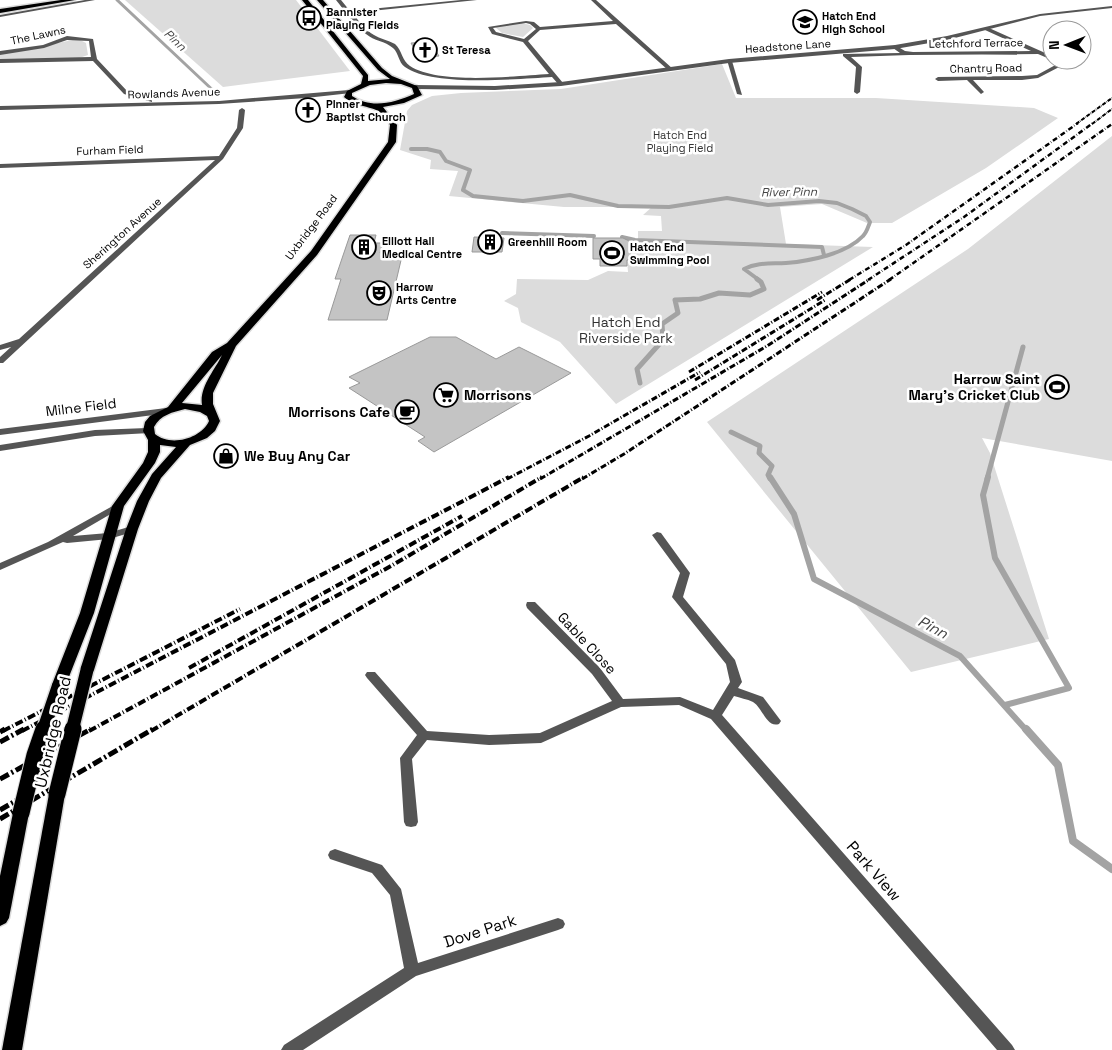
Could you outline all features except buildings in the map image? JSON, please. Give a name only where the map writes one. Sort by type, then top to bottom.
[{"type":"main road","points":[[0,11],[72,0]]},
{"type":"main road","points":[[304,0],[366,76],[364,83],[349,96]]},
{"type":"main road","points":[[320,0],[380,69],[401,82]]},
{"type":"main road","points":[[364,83],[386,80],[401,82],[415,87],[418,95],[398,104],[376,105]]},
{"type":"main road","points":[[349,96],[376,105],[390,116],[398,104]]},
{"type":"main road","name":"Uxbridge Road","points":[[0,918],[9,867],[34,755],[58,686],[87,614],[118,506],[149,463],[154,452],[148,424],[153,418],[169,410],[216,354],[231,346],[314,253],[392,142],[396,132],[390,116]]},
{"type":"main road","name":"Uxbridge Road","points":[[150,436],[169,444],[185,443],[200,438],[212,430],[215,417],[210,412],[207,400],[209,391],[228,356],[231,346]]},
{"type":"main road","points":[[169,410],[197,407],[210,412]]},
{"type":"main road","name":"Uxbridge Road","points":[[12,1050],[46,848],[72,724],[87,670],[132,529],[156,477],[185,443]]},
{"type":"street","points":[[0,16],[93,0]]},
{"type":"street","points":[[338,0],[351,12],[366,33],[396,47],[402,62],[409,68],[424,73],[479,78],[553,75]]},
{"type":"street","points":[[351,12],[475,0]]},
{"type":"street","points":[[593,0],[670,69]]},
{"type":"street","points":[[1082,4],[1088,9]]},
{"type":"street","name":"Headstone Lane","points":[[415,87],[462,88],[561,84],[729,61],[845,54],[895,47],[986,29],[1040,15],[1112,7]]},
{"type":"street","points":[[539,29],[532,23],[526,22],[490,27],[494,32],[525,41],[561,84]]},
{"type":"street","points":[[525,41],[539,29],[617,22]]},
{"type":"street","points":[[986,29],[1040,52]]},
{"type":"street","name":"The Lawns","points":[[0,53],[44,46],[67,38],[91,40],[94,59],[126,93]]},
{"type":"street","name":"Letchford Terrace","points":[[895,47],[903,52],[913,54]]},
{"type":"street","name":"Letchford Terrace","points":[[845,54],[1040,52]]},
{"type":"street","points":[[845,54],[859,67],[858,92]]},
{"type":"street","name":"The Lawns","points":[[0,61],[94,59]]},
{"type":"street","points":[[729,61],[740,94]]},
{"type":"street","name":"Chantry Road","points":[[938,79],[1022,78],[1038,76],[1050,70]]},
{"type":"street","points":[[970,79],[981,92]]},
{"type":"street","name":"Headstone Lane","points":[[418,95],[462,88]]},
{"type":"street","points":[[103,105],[126,93],[163,104]]},
{"type":"street","name":"Rowlands Avenue","points":[[0,108],[228,102],[349,96]]},
{"type":"street","points":[[228,102],[242,110],[263,99]]},
{"type":"street","name":"Sherington Avenue","points":[[0,362],[221,158],[240,128],[242,110]]},
{"type":"street","name":"Furham Field","points":[[1,165],[221,158]]},
{"type":"street","points":[[0,348],[22,340]]},
{"type":"street","name":"Milne Field","points":[[0,432],[169,410]]},
{"type":"street","name":"Milne Field","points":[[0,448],[95,433],[150,436]]},
{"type":"street","points":[[0,567],[52,544],[118,506]]},
{"type":"street","points":[[52,544],[72,538],[108,536],[132,529]]},
{"type":"street","points":[[370,674],[424,735],[489,740],[541,738],[620,703],[680,701],[715,716],[736,682],[731,664],[677,597],[685,573],[657,535]]},
{"type":"street","name":"Gable Close","points":[[531,605],[596,671],[620,703]]},
{"type":"street","points":[[730,690],[759,700],[775,721]]},
{"type":"street","name":"Park View","points":[[715,716],[1007,1050]]},
{"type":"street","points":[[411,822],[406,758],[424,735]]},
{"type":"street","points":[[335,855],[377,869],[396,893],[412,971]]},
{"type":"street","name":"Dove Park","points":[[289,1050],[412,971],[558,924]]},
{"type":"green space","points":[[125,0],[296,0],[350,71],[223,87]]},
{"type":"green space","points":[[522,23],[533,28],[523,37],[502,33],[495,27]]},
{"type":"green space","points":[[78,39],[86,43],[88,55],[79,58],[0,60],[0,54]]},
{"type":"green space","name":"Hatch End Playing Field","points":[[722,64],[736,98],[876,98],[1034,108],[1058,118],[986,168],[892,223],[867,223],[822,204],[780,207],[786,244],[873,247],[616,404],[560,342],[521,322],[518,308],[504,301],[516,294],[517,279],[588,280],[608,271],[628,272],[627,260],[631,259],[630,247],[638,247],[638,231],[662,231],[661,216],[643,215],[652,207],[564,207],[449,196],[458,171],[430,169],[431,160],[400,150],[407,111],[412,105],[432,96],[561,89]]},
{"type":"green space","points":[[1112,136],[1112,461],[982,438],[990,453],[1049,639],[911,672],[707,422],[968,249]]},
{"type":"waterway","name":"Pinn","points":[[117,0],[218,95]]},
{"type":"waterway","name":"River Pinn","points":[[411,149],[427,149],[440,152],[446,161],[470,170],[463,190],[473,196],[523,201],[570,195],[618,206],[669,207],[727,198],[768,205],[819,201],[837,203],[852,209],[866,216],[870,222],[863,236],[856,242],[827,256],[786,263],[759,264],[744,269],[759,280]]},
{"type":"waterway","points":[[502,233],[594,236]]},
{"type":"waterway","points":[[622,237],[635,240],[822,247],[824,255]]},
{"type":"waterway","name":"River Pinn","points":[[640,383],[637,369],[663,340],[662,324],[678,313],[675,300],[700,299],[719,293],[750,295],[764,289],[761,282],[757,279]]},
{"type":"waterway","points":[[987,479],[1023,347]]},
{"type":"waterway","name":"Pinn","points":[[731,432],[760,446],[759,453],[772,466],[768,475],[770,479]]},
{"type":"waterway","name":"Pinn","points":[[770,477],[794,514],[814,579],[960,656],[1027,731]]},
{"type":"waterway","points":[[988,477],[983,495],[995,558],[1069,688],[1005,705]]},
{"type":"waterway","name":"Pinn","points":[[1026,729],[1058,765],[1073,841],[1112,869]]},
{"type":"railway","points":[[1076,124],[1112,98]]},
{"type":"railway","points":[[1092,124],[1112,109]]},
{"type":"railway","points":[[849,280],[906,245],[1078,123]]},
{"type":"railway","points":[[868,280],[964,217],[1093,123]]},
{"type":"railway","points":[[889,280],[1112,124]]},
{"type":"railway","points":[[817,300],[851,279]]},
{"type":"railway","points":[[540,479],[767,346],[870,279]]},
{"type":"railway","points":[[582,479],[624,454],[891,279]]},
{"type":"railway","points":[[689,372],[822,292]]},
{"type":"railway","points":[[695,380],[825,300]]},
{"type":"railway","points":[[507,479],[589,436],[700,372]]},
{"type":"railway","points":[[22,731],[509,477]]},
{"type":"railway","points":[[89,731],[391,566],[542,477]]},
{"type":"railway","points":[[151,731],[584,477]]},
{"type":"railway","points":[[189,668],[462,516]]},
{"type":"railway","points":[[3,731],[240,609]]},
{"type":"railway","points":[[0,732],[5,729]]},
{"type":"railway","points":[[0,742],[24,729]]},
{"type":"railway","points":[[0,779],[91,729]]},
{"type":"railway","points":[[0,819],[153,729]]},
{"type":"railway","points":[[0,810],[33,791]]},
{"type":"place","name":"Bannister Playing Fields","points":[[309,18]]},
{"type":"place","name":"Hatch End High School","points":[[805,22]]},
{"type":"place","name":"St Teresa","points":[[425,50]]},
{"type":"place","name":"Pinner Baptist Church","points":[[308,110]]},
{"type":"place","name":"Greenhill Room","points":[[490,242]]},
{"type":"place","name":"Elliott Hall Medical Centre","points":[[364,247]]},
{"type":"place","name":"Hatch End Swimming Pool","points":[[612,253]]},
{"type":"place","name":"Harrow Arts Centre","points":[[379,293]]},
{"type":"place","name":"Harrow Saint Mary's Cricket Club","points":[[1057,387]]},
{"type":"place","name":"Morrisons","points":[[446,395]]},
{"type":"place","name":"Morrisons Cafe","points":[[407,412]]},
{"type":"place","name":"We Buy Any Car","points":[[226,456]]},
{"type":"park label","name":"Hatch End Riverside Park","points":[[626,330]]}]
